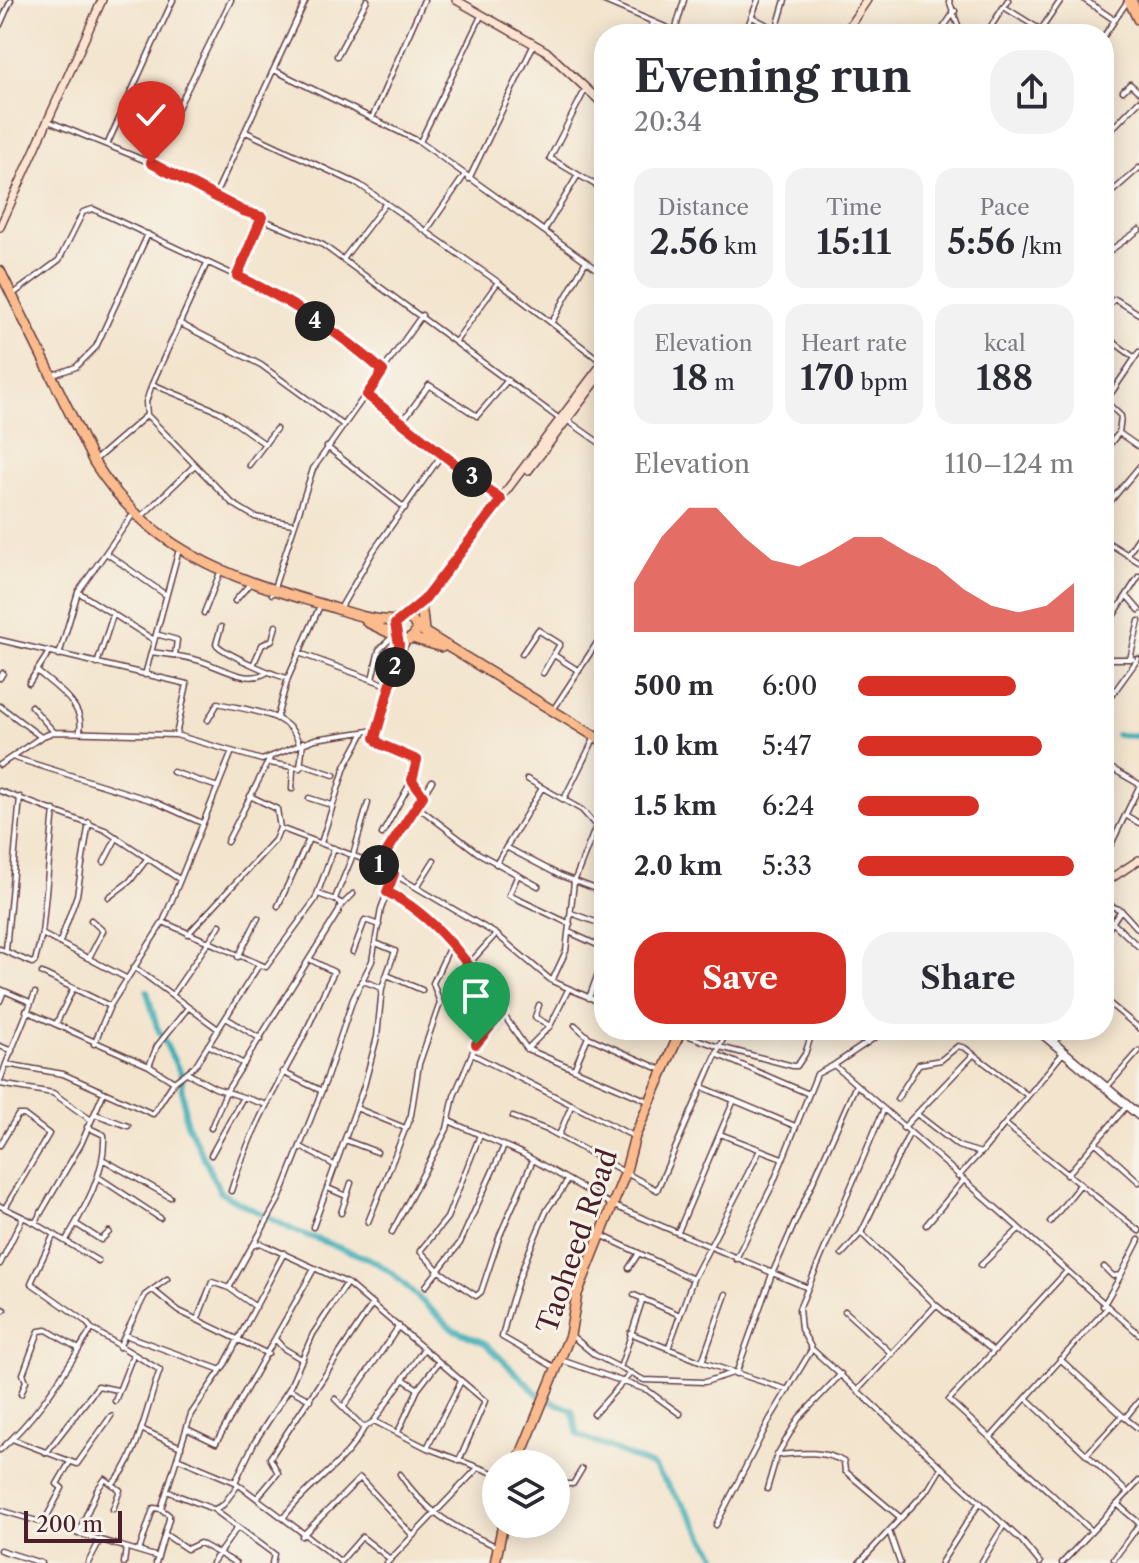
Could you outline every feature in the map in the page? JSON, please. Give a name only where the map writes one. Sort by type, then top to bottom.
[{"type":"highway","points":[[1130,0],[1139,19]]},
{"type":"main road","points":[[0,271],[7,296],[93,471],[135,518],[178,553],[219,575],[248,586],[379,620],[410,619],[445,647],[594,737]]},
{"type":"main road","points":[[0,283],[52,376],[94,462],[135,518],[199,560],[273,592],[369,622],[401,638],[445,647]]},
{"type":"main road","points":[[420,629],[422,612]]},
{"type":"main road","points":[[401,619],[394,627],[401,638]]},
{"type":"main road","points":[[401,638],[420,629]]},
{"type":"main road","name":"Taoheed Road","points":[[522,1450],[570,1335],[577,1294],[625,1174],[635,1136],[675,1040]]},
{"type":"main road","points":[[495,1563],[500,1538]]},
{"type":"street","points":[[0,25],[11,0]]},
{"type":"street","points":[[0,227],[102,0]]},
{"type":"street","points":[[107,145],[173,0]]},
{"type":"street","points":[[151,163],[231,0]]},
{"type":"street","points":[[215,194],[306,0]]},
{"type":"street","points":[[337,56],[367,0]]},
{"type":"street","points":[[372,118],[424,0]]},
{"type":"street","points":[[456,0],[534,44],[594,94]]},
{"type":"street","points":[[602,0],[653,23]]},
{"type":"street","points":[[677,24],[684,0]]},
{"type":"street","points":[[749,24],[758,0]]},
{"type":"street","points":[[780,24],[779,16],[785,0]]},
{"type":"street","points":[[854,24],[870,0]]},
{"type":"street","points":[[949,0],[958,24]]},
{"type":"street","points":[[993,24],[1008,0]]},
{"type":"street","points":[[1045,24],[1061,0]]},
{"type":"street","points":[[1085,0],[1113,19]]},
{"type":"street","points":[[1110,24],[1130,0]]},
{"type":"street","points":[[1004,7],[1028,24]]},
{"type":"street","points":[[946,24],[955,11]]},
{"type":"street","points":[[420,142],[482,13]]},
{"type":"street","points":[[752,17],[766,24]]},
{"type":"street","points":[[427,230],[473,173],[534,44]]},
{"type":"street","points":[[274,70],[420,142],[466,178],[594,267]]},
{"type":"street","points":[[1123,91],[1130,84],[1139,92]]},
{"type":"street","points":[[587,86],[550,156],[594,184]]},
{"type":"street","points":[[1114,127],[1139,101]]},
{"type":"street","points":[[48,121],[151,163],[243,211],[323,245],[594,440]]},
{"type":"street","points":[[246,132],[360,185],[427,230],[594,354]]},
{"type":"street","points":[[1114,189],[1139,168]]},
{"type":"street","points":[[544,231],[578,175]]},
{"type":"street","points":[[344,258],[386,202]]},
{"type":"street","points":[[7,296],[59,260],[86,210],[96,210],[290,302],[383,371]]},
{"type":"street","points":[[237,276],[262,217]]},
{"type":"street","points":[[1114,246],[1139,230]]},
{"type":"street","points":[[52,376],[76,367],[96,347],[148,234]]},
{"type":"street","points":[[552,322],[586,261]]},
{"type":"street","points":[[207,263],[152,384],[146,402],[147,415],[194,466],[242,510],[269,521],[293,524]]},
{"type":"street","points":[[456,341],[498,282]]},
{"type":"street","points":[[1114,300],[1139,314]]},
{"type":"street","points":[[273,592],[313,469],[422,315]]},
{"type":"street","points":[[179,323],[261,365],[342,424]]},
{"type":"street","points":[[1114,342],[1135,358]]},
{"type":"street","points":[[1114,387],[1139,352]]},
{"type":"street","points":[[401,619],[433,592],[594,376]]},
{"type":"street","points":[[402,422],[429,385],[477,416],[508,380]]},
{"type":"street","points":[[422,612],[433,592],[501,500],[594,383]]},
{"type":"street","points":[[152,384],[220,412],[265,444]]},
{"type":"street","points":[[367,395],[501,500]]},
{"type":"street","points":[[1114,409],[1121,416],[1119,433],[1114,439]]},
{"type":"street","points":[[94,462],[147,415]]},
{"type":"street","points":[[249,465],[276,429]]},
{"type":"street","points":[[1119,433],[1139,447]]},
{"type":"street","points":[[327,447],[405,508]]},
{"type":"street","points":[[340,609],[374,550],[443,453]]},
{"type":"street","points":[[59,655],[78,592],[135,518],[194,466]]},
{"type":"street","points":[[1114,497],[1139,467]]},
{"type":"street","points":[[1127,555],[1139,537]]},
{"type":"street","points":[[1114,546],[1139,562]]},
{"type":"street","points":[[106,553],[166,595]]},
{"type":"street","points":[[145,676],[178,553]]},
{"type":"street","points":[[204,613],[219,575]]},
{"type":"street","points":[[1114,615],[1139,576]]},
{"type":"street","points":[[235,601],[248,586]]},
{"type":"street","points":[[78,592],[154,640]]},
{"type":"street","points":[[1127,596],[1139,610]]},
{"type":"street","points":[[277,717],[288,678],[319,608]]},
{"type":"street","points":[[97,664],[113,615]]},
{"type":"street","points":[[1130,659],[1139,621]]},
{"type":"street","points":[[254,663],[262,645],[272,640],[276,626]]},
{"type":"street","points":[[221,627],[217,647],[254,663],[266,673],[288,678]]},
{"type":"street","points":[[522,654],[538,630],[560,644],[543,673]]},
{"type":"street","points":[[156,634],[177,640],[175,655]]},
{"type":"street","points":[[382,834],[412,780],[417,760],[380,744],[375,738],[401,638]]},
{"type":"street","points":[[398,659],[401,638]]},
{"type":"street","points":[[372,679],[379,650],[401,638]]},
{"type":"street","points":[[0,640],[187,684],[176,735]]},
{"type":"street","points":[[552,712],[594,648]]},
{"type":"street","points":[[29,683],[49,652]]},
{"type":"street","points":[[151,652],[202,661],[228,672],[258,677],[266,673]]},
{"type":"street","points":[[299,653],[390,686]]},
{"type":"street","points":[[554,655],[579,671]]},
{"type":"street","points":[[1114,659],[1138,659]]},
{"type":"street","points":[[1114,692],[1138,659]]},
{"type":"street","points":[[37,671],[76,708],[81,717],[80,731]]},
{"type":"street","points":[[208,720],[218,703],[277,717],[296,731],[301,743],[301,764]]},
{"type":"street","points":[[0,706],[41,737]]},
{"type":"street","points":[[31,706],[54,732]]},
{"type":"street","points":[[227,842],[269,761],[301,743],[376,730]]},
{"type":"street","points":[[0,765],[41,737],[54,732],[80,731],[176,735],[231,753],[293,768],[301,764],[334,775]]},
{"type":"street","points":[[321,844],[331,805],[363,734]]},
{"type":"street","points":[[564,799],[594,748]]},
{"type":"street","points":[[94,1044],[110,1006],[163,922],[231,753]]},
{"type":"street","points":[[12,757],[153,801],[202,824]]},
{"type":"street","points":[[292,789],[293,768]]},
{"type":"street","points":[[173,772],[218,787]]},
{"type":"street","points":[[1114,772],[1139,786],[1114,838]]},
{"type":"street","points":[[527,779],[564,799],[594,822]]},
{"type":"street","points":[[412,780],[423,796]]},
{"type":"street","points":[[378,865],[432,781]]},
{"type":"street","points":[[496,864],[542,788]]},
{"type":"street","points":[[0,791],[89,822],[179,879]]},
{"type":"street","points":[[188,934],[268,852],[280,828],[277,809],[250,796]]},
{"type":"street","points":[[20,797],[3,949],[34,963],[42,934],[54,810]]},
{"type":"street","points":[[309,798],[331,805]]},
{"type":"street","points":[[335,900],[353,855],[368,803]]},
{"type":"street","points":[[418,807],[496,864],[538,886]]},
{"type":"street","points":[[1127,816],[1139,823]]},
{"type":"street","points":[[60,942],[77,895],[89,822]]},
{"type":"street","points":[[280,828],[378,865],[496,934],[552,981],[594,1000]]},
{"type":"street","points":[[552,981],[566,951],[574,882],[594,831]]},
{"type":"street","points":[[104,862],[117,837]]},
{"type":"street","points":[[278,906],[309,839]]},
{"type":"street","points":[[506,847],[574,882],[594,889]]},
{"type":"street","points":[[163,922],[238,957],[269,966],[318,894],[334,848]]},
{"type":"street","points":[[109,897],[130,881],[147,859]]},
{"type":"street","points":[[417,887],[434,860]]},
{"type":"street","points":[[1114,876],[1139,860]]},
{"type":"street","points":[[229,1288],[280,1197],[301,1147],[378,944],[379,925],[394,874]]},
{"type":"street","points":[[517,877],[509,895],[570,924]]},
{"type":"street","points":[[387,892],[416,907],[451,944],[527,1049],[575,1067],[650,1102]]},
{"type":"street","points":[[318,894],[335,900],[341,906]]},
{"type":"street","points":[[211,1128],[226,1092],[311,960],[341,906],[353,894]]},
{"type":"street","points":[[1114,908],[1121,910],[1139,930]]},
{"type":"street","points":[[1114,918],[1121,910]]},
{"type":"street","points":[[571,913],[594,921]]},
{"type":"street","points":[[238,957],[258,918]]},
{"type":"street","points":[[90,956],[103,931],[91,920]]},
{"type":"street","points":[[353,952],[365,920],[379,925]]},
{"type":"street","points":[[1114,924],[1139,947]]},
{"type":"street","points":[[173,994],[210,944],[220,925]]},
{"type":"street","points":[[569,932],[594,943]]},
{"type":"street","points":[[42,934],[90,956],[126,978]]},
{"type":"street","points":[[468,965],[496,934]]},
{"type":"street","points":[[313,1227],[356,1108],[377,1037],[382,988],[395,951],[378,944]]},
{"type":"street","points":[[368,1222],[411,1115],[419,1064],[440,1003],[433,983],[451,944]]},
{"type":"street","points":[[231,1191],[245,1145],[264,1104],[334,972],[311,960]]},
{"type":"street","points":[[6,1064],[63,1074],[153,1114],[174,1082],[187,1073],[208,1045],[259,965]]},
{"type":"street","points":[[134,967],[218,1029]]},
{"type":"street","points":[[42,973],[110,1006]]},
{"type":"street","points":[[387,975],[422,990]]},
{"type":"street","points":[[363,981],[382,988]]},
{"type":"street","points":[[589,998],[594,984]]},
{"type":"street","points":[[56,1024],[73,989]]},
{"type":"street","points":[[0,1001],[2,990],[30,1002]]},
{"type":"street","points":[[527,1049],[550,1026],[568,990]]},
{"type":"street","points":[[35,993],[0,1082],[53,1093],[91,1120]]},
{"type":"street","points":[[539,1005],[535,1017],[550,1026]]},
{"type":"street","points":[[1114,1007],[1139,1028]]},
{"type":"street","points":[[149,1066],[160,1042],[188,1008]]},
{"type":"street","points":[[26,1011],[149,1066],[174,1082]]},
{"type":"street","points":[[392,1232],[449,1121],[454,1096],[481,1035],[502,1012]]},
{"type":"street","points":[[226,1018],[261,1039]]},
{"type":"street","points":[[575,1025],[594,1040]]},
{"type":"street","points":[[575,1067],[588,1037]]},
{"type":"street","points":[[595,1040],[664,1071]]},
{"type":"street","points":[[702,1040],[797,1066],[809,1040]]},
{"type":"street","points":[[513,1117],[531,1121],[657,1190],[723,1040]]},
{"type":"street","points":[[864,1040],[869,1041]]},
{"type":"street","points":[[1050,1040],[1139,1115]]},
{"type":"street","points":[[736,1259],[817,1074],[869,1041]]},
{"type":"street","points":[[1053,1042],[1139,1115]]},
{"type":"street","points":[[208,1045],[244,1064]]},
{"type":"street","points":[[0,1046],[12,1051]]},
{"type":"street","points":[[897,1099],[919,1064],[941,1060],[958,1046],[1027,1095]]},
{"type":"street","points":[[1106,1088],[1139,1051]]},
{"type":"street","points":[[958,1177],[1063,1053]]},
{"type":"street","points":[[472,1054],[572,1104],[613,1129],[635,1136]]},
{"type":"street","points":[[716,1054],[809,1094]]},
{"type":"street","points":[[903,1128],[973,1055]]},
{"type":"street","points":[[834,1065],[855,1087],[1139,1334]]},
{"type":"street","points":[[282,1072],[322,1091]]},
{"type":"street","points":[[187,1073],[242,1099],[264,1104]]},
{"type":"street","points":[[702,1087],[795,1126]]},
{"type":"street","points":[[735,1373],[772,1274],[855,1087]]},
{"type":"street","points":[[35,1223],[104,1092]]},
{"type":"street","points":[[211,1155],[242,1099]]},
{"type":"street","points":[[678,1232],[734,1100]]},
{"type":"street","points":[[559,1136],[572,1104]]},
{"type":"street","points":[[1067,1175],[1126,1107]]},
{"type":"street","points":[[356,1108],[405,1128]]},
{"type":"street","points":[[883,1111],[808,1288],[799,1321],[812,1349],[980,1502],[1040,1563]]},
{"type":"street","points":[[95,1114],[128,1126]]},
{"type":"street","points":[[0,1145],[18,1115],[24,1115],[49,1134],[2,1207],[66,1240],[98,1261]]},
{"type":"street","points":[[918,1115],[958,1146],[980,1153]]},
{"type":"street","points":[[449,1121],[533,1160],[612,1205],[808,1288]]},
{"type":"street","points":[[1005,1124],[1139,1231]]},
{"type":"street","points":[[66,1240],[104,1160],[105,1137],[87,1127]]},
{"type":"street","points":[[720,1134],[759,1152],[782,1158]]},
{"type":"street","points":[[842,1254],[861,1233],[909,1134]]},
{"type":"street","points":[[480,1135],[447,1218],[420,1249],[439,1271],[480,1295],[533,1160]]},
{"type":"street","points":[[345,1140],[377,1152]]},
{"type":"street","points":[[1095,1142],[1139,1182]]},
{"type":"street","points":[[426,1286],[460,1243],[504,1146]]},
{"type":"street","points":[[301,1147],[336,1166]]},
{"type":"street","points":[[668,1349],[693,1279],[759,1152]]},
{"type":"street","points":[[104,1160],[170,1197]]},
{"type":"street","points":[[98,1177],[160,1218]]},
{"type":"street","points":[[567,1180],[559,1201],[548,1208],[525,1262],[502,1337],[557,1364],[647,1390],[680,1414]]},
{"type":"street","points":[[926,1225],[963,1181]]},
{"type":"street","points":[[341,1213],[351,1183]]},
{"type":"street","points":[[1050,1222],[1080,1185]]},
{"type":"street","points":[[329,1188],[346,1196]]},
{"type":"street","points":[[0,1264],[23,1217]]},
{"type":"street","points":[[76,1224],[101,1240],[109,1232]]},
{"type":"street","points":[[981,1265],[1019,1229]]},
{"type":"street","points":[[861,1233],[936,1305],[992,1350]]},
{"type":"street","points":[[54,1234],[31,1283],[92,1329],[160,1370],[141,1429],[122,1472],[114,1482]]},
{"type":"street","points":[[600,1235],[693,1279]]},
{"type":"street","points":[[992,1436],[1105,1307],[1139,1240]]},
{"type":"street","points":[[253,1244],[265,1244],[347,1283],[486,1404],[459,1461]]},
{"type":"street","points":[[161,1509],[196,1404],[240,1338],[284,1253]]},
{"type":"street","points":[[629,1268],[639,1253]]},
{"type":"street","points":[[1104,1267],[1113,1276],[1121,1275]]},
{"type":"street","points":[[187,1429],[216,1443],[314,1269]]},
{"type":"street","points":[[1067,1271],[949,1400],[992,1436],[1092,1531]]},
{"type":"street","points":[[119,1347],[145,1295],[167,1279]]},
{"type":"street","points":[[198,1318],[212,1282],[229,1288],[256,1307]]},
{"type":"street","points":[[213,1509],[223,1505],[236,1484],[254,1443],[289,1389],[313,1334],[347,1283]]},
{"type":"street","points":[[153,1290],[179,1311],[268,1354]]},
{"type":"street","points":[[702,1362],[726,1294]]},
{"type":"street","points":[[634,1295],[680,1315]]},
{"type":"street","points":[[620,1368],[643,1298]]},
{"type":"street","points":[[257,1498],[278,1473],[270,1458],[310,1400],[334,1357],[373,1303]]},
{"type":"street","points":[[858,1390],[936,1305]]},
{"type":"street","points":[[845,1311],[892,1354]]},
{"type":"street","points":[[344,1406],[399,1326]]},
{"type":"street","points":[[0,1450],[57,1388],[92,1329]]},
{"type":"street","points":[[21,1394],[26,1381],[23,1374],[39,1331],[47,1330],[79,1349]]},
{"type":"street","points":[[630,1333],[702,1362],[788,1390]]},
{"type":"street","points":[[125,1335],[221,1370]]},
{"type":"street","points":[[570,1335],[595,1355],[646,1380],[705,1382],[735,1373]]},
{"type":"street","points":[[276,1339],[283,1348],[303,1360]]},
{"type":"street","points":[[272,1347],[283,1348]]},
{"type":"street","points":[[716,1525],[812,1349]]},
{"type":"street","points":[[284,1517],[297,1499],[348,1455],[364,1428],[374,1421],[423,1350]]},
{"type":"street","points":[[115,1401],[133,1355]]},
{"type":"street","points":[[1060,1359],[1139,1429]]},
{"type":"street","points":[[398,1433],[418,1389],[438,1363]]},
{"type":"street","points":[[594,1414],[631,1373]]},
{"type":"street","points":[[767,1489],[777,1455],[799,1418],[841,1374]]},
{"type":"street","points":[[403,1379],[418,1389]]},
{"type":"street","points":[[427,1448],[461,1382]]},
{"type":"street","points":[[46,1453],[98,1386],[117,1390]]},
{"type":"street","points":[[289,1389],[310,1400]]},
{"type":"street","points":[[1026,1398],[1128,1493]]},
{"type":"street","points":[[335,1399],[364,1428]]},
{"type":"street","points":[[1086,1455],[1139,1401]]},
{"type":"street","points":[[12,1439],[70,1462],[81,1460],[111,1416]]},
{"type":"street","points":[[374,1421],[427,1448],[482,1470]]},
{"type":"street","points":[[141,1429],[181,1447]]},
{"type":"street","points":[[777,1455],[802,1453],[833,1456],[844,1462],[845,1471],[875,1499],[901,1518]]},
{"type":"street","points":[[177,1458],[236,1484],[284,1517],[302,1536],[340,1562],[362,1537],[388,1561],[477,1469]]},
{"type":"street","points":[[44,1522],[58,1498],[62,1488],[57,1484],[70,1462]]},
{"type":"street","points":[[859,1563],[929,1488],[941,1468]]},
{"type":"street","points":[[570,1484],[582,1469]]},
{"type":"street","points":[[400,1474],[435,1514],[465,1533],[498,1546]]},
{"type":"street","points":[[302,1536],[360,1478],[413,1536]]},
{"type":"street","points":[[78,1534],[103,1480],[114,1482],[120,1492],[113,1509]]},
{"type":"street","points":[[1062,1563],[1139,1481]]},
{"type":"street","points":[[1134,1487],[1139,1492]]},
{"type":"street","points":[[169,1492],[213,1509],[274,1554],[275,1562]]},
{"type":"street","points":[[941,1563],[980,1502]]},
{"type":"street","points":[[1114,1559],[1139,1524],[1117,1504]]},
{"type":"street","points":[[140,1548],[154,1508],[161,1509],[169,1515],[156,1563]]},
{"type":"street","points":[[0,1510],[99,1542],[140,1548],[158,1557]]},
{"type":"street","points":[[981,1563],[1004,1525]]},
{"type":"street","points":[[212,1563],[237,1528]]},
{"type":"street","points":[[889,1531],[900,1563]]},
{"type":"street","points":[[166,1535],[187,1549],[200,1543],[236,1563]]},
{"type":"street","points":[[88,1563],[99,1542]]},
{"type":"street","points":[[124,1563],[126,1548]]},
{"type":"street","points":[[0,1550],[41,1563]]},
{"type":"street","points":[[16,1563],[18,1556]]},
{"type":"waterway","points":[[1117,735],[1139,736]]},
{"type":"waterway","points":[[147,991],[157,1027],[181,1074],[186,1121],[221,1193],[293,1230],[372,1260],[393,1274],[452,1329],[485,1343],[541,1397],[572,1410],[578,1435],[653,1466],[688,1511],[721,1563]]},
{"type":"route","points":[[151,163],[243,211],[262,217],[237,276],[290,302],[369,359],[383,371],[367,395],[501,500],[424,600],[395,624],[394,631],[399,639],[398,659],[375,738],[380,744],[417,760],[412,780],[423,796],[378,865],[394,874],[387,892],[419,910],[468,965],[502,1012],[476,1044]]}]
